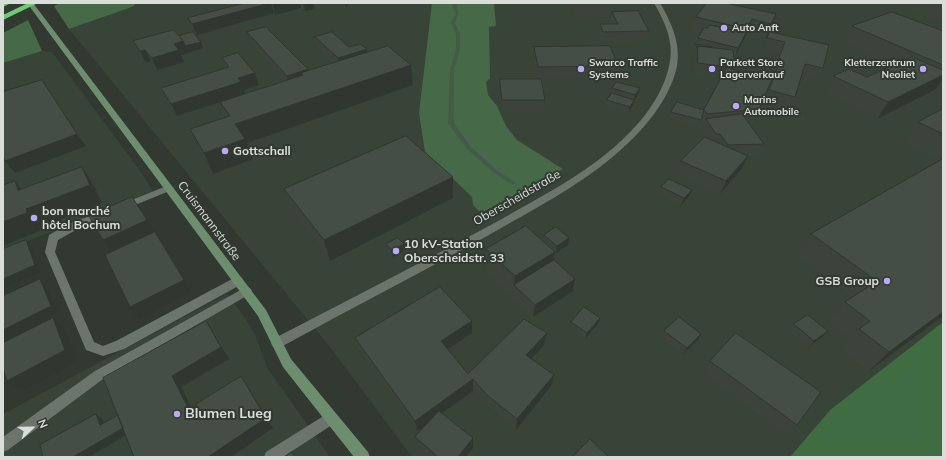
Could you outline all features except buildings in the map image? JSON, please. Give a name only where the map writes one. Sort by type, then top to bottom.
[{"type":"highway","points":[[3,5],[7,3]]},
{"type":"highway","points":[[3,18],[34,3]]},
{"type":"street","name":"Cruismannstraße","points":[[30,3],[262,313],[287,363],[363,457]]},
{"type":"street","name":"Oberscheidstraße","points":[[277,343],[430,263],[529,207],[573,182],[614,152],[638,128],[654,107],[669,78],[673,65],[674,52],[670,28],[657,3]]},
{"type":"street","points":[[169,188],[72,227],[53,238],[50,252],[90,346],[103,350],[120,345],[238,281]]},
{"type":"street","points":[[3,445],[99,375],[246,291]]},
{"type":"street","points":[[271,457],[330,418]]},
{"type":"shaded area","points":[[137,3],[943,3],[943,322],[830,410],[790,457],[412,457],[330,347],[69,29],[132,7]]},
{"type":"shaded area","points":[[42,51],[52,52],[138,168],[153,191],[3,251],[3,63]]},
{"type":"shaded area","points":[[227,294],[246,319],[255,335],[268,369],[330,457],[3,457],[3,414]]},
{"type":"green space","points":[[60,3],[137,3],[132,7],[69,29],[54,6]]},
{"type":"green space","points":[[432,3],[494,3],[496,26],[489,27],[490,78],[486,82],[488,95],[497,106],[506,126],[517,140],[563,169],[481,213],[473,205],[472,197],[425,152],[419,113]]},
{"type":"green space","points":[[28,20],[42,51],[3,63],[3,33]]},
{"type":"green space","points":[[943,322],[943,457],[790,457],[830,410]]},
{"type":"waterway","points":[[456,3],[454,5],[457,13],[453,23],[458,34],[458,50],[452,69],[451,123],[469,148],[496,172],[513,183]]},
{"type":"place","name":"Auto Anft","points":[[724,28]]},
{"type":"place","name":"Swarco Traffic Systems","points":[[581,69]]},
{"type":"place","name":"Parkett Store Lagerverkauf","points":[[712,69]]},
{"type":"place","name":"Kletterzentrum Neoliet","points":[[923,69]]},
{"type":"place","name":"Marins Automobile","points":[[736,106]]},
{"type":"place","name":"Gottschall","points":[[225,151]]},
{"type":"place","name":"bon marché hôtel Bochum","points":[[34,218]]},
{"type":"place","name":"10 kV-Station Oberscheidstr. 33","points":[[396,251]]},
{"type":"place","name":"GSB Group","points":[[887,281]]},
{"type":"place","name":"Blumen Lueg","points":[[177,414]]}]
